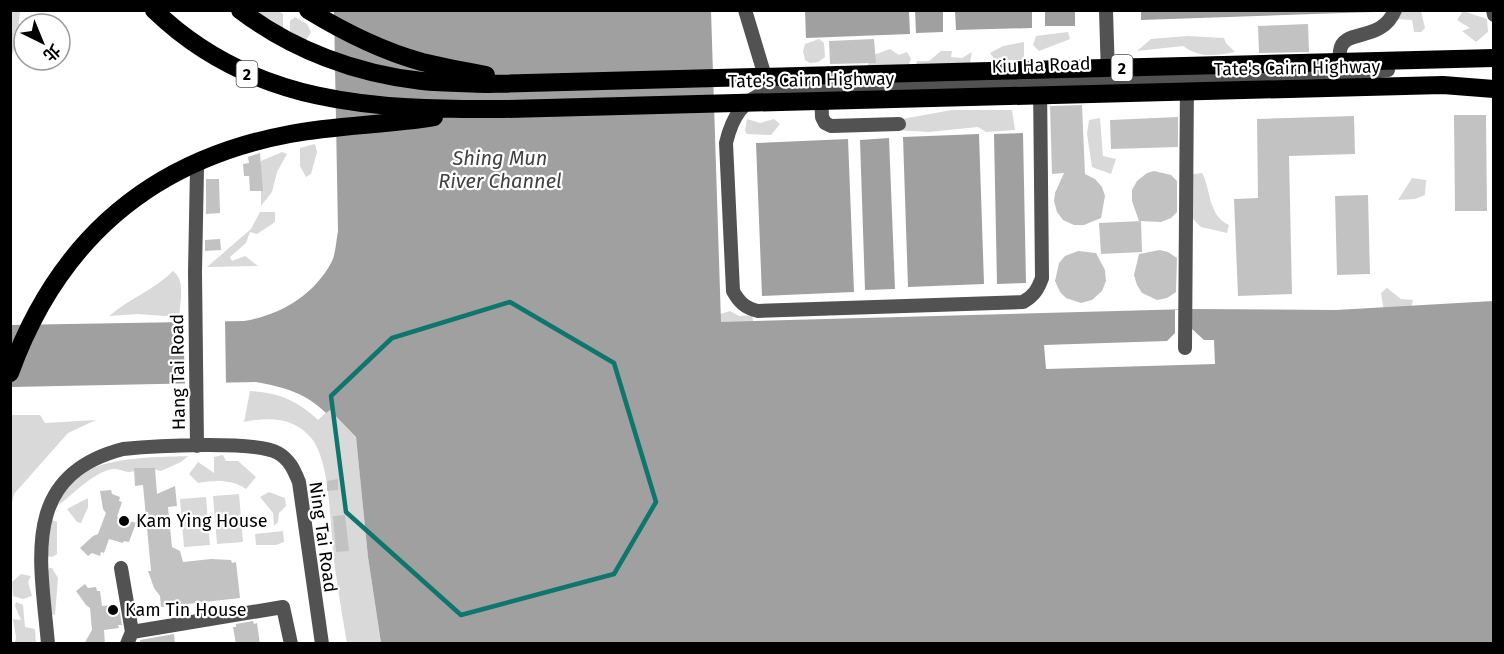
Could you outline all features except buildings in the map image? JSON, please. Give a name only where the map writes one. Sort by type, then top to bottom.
[{"type":"highway","name":"Tate's Cairn Highway","points":[[154,10],[186,38],[219,60],[256,78],[292,91],[375,105],[492,109],[1443,86],[1494,89]]},
{"type":"highway","name":"Tate's Cairn Highway","points":[[240,10],[291,43],[355,68],[422,81],[486,84],[1494,58]]},
{"type":"highway","points":[[309,10],[363,39],[411,58],[518,83]]},
{"type":"highway","points":[[10,373],[39,309],[74,256],[113,216],[149,188],[173,174],[229,149],[291,134],[492,109]]},
{"type":"street","points":[[745,10],[770,91],[759,94],[739,110],[730,125],[726,143],[733,291],[738,300],[747,308],[758,311],[1023,302],[1032,297],[1042,278],[1040,83]]},
{"type":"street","points":[[1106,10],[1109,81]]},
{"type":"street","points":[[1341,75],[1340,50],[1345,41],[1354,36],[1380,29],[1391,20],[1395,10]]},
{"type":"street","points":[[1493,10],[1494,15]]},
{"type":"street","name":"Kiu Ha Road","points":[[770,91],[1341,75],[1372,70],[1494,66]]},
{"type":"street","points":[[1185,348],[1186,80]]},
{"type":"street","points":[[821,89],[822,117],[825,123],[831,126],[899,124]]},
{"type":"street","name":"Hang Tai Road","points":[[48,644],[40,542],[49,506],[59,491],[82,466],[107,453],[141,447],[197,446],[195,310],[197,168]]},
{"type":"street","name":"Ning Tai Road","points":[[197,446],[258,447],[280,454],[288,461],[298,482],[322,644]]},
{"type":"street","points":[[121,568],[130,638],[284,607],[291,644]]},
{"type":"highlighted area","points":[[510,302],[614,363],[656,502],[614,574],[461,615],[346,512],[331,396],[392,338]]},
{"type":"shaded area","points":[[11,10],[20,11],[12,12],[11,56]]},
{"type":"shaded area","points":[[256,11],[279,11],[283,14],[283,30]]},
{"type":"shaded area","points":[[1400,11],[1421,11],[1425,28],[1421,32],[1414,32],[1412,20],[1397,19]]},
{"type":"shaded area","points":[[1463,11],[1487,19],[1488,32],[1476,42],[1462,31],[1470,28],[1457,20]]},
{"type":"shaded area","points":[[295,17],[307,24],[311,32],[305,42],[290,36],[290,21]]},
{"type":"shaded area","points":[[1068,32],[1070,39],[1039,51],[1033,45],[1036,36]]},
{"type":"shaded area","points":[[1187,36],[1224,38],[1235,52],[1208,55],[1195,53],[1183,46],[1137,51],[1151,39]]},
{"type":"shaded area","points":[[819,39],[824,43],[825,57],[818,62],[810,63],[805,60],[803,51],[805,44]]},
{"type":"shaded area","points":[[1024,42],[1024,60],[995,60],[990,53],[1003,46]]},
{"type":"shaded area","points":[[890,49],[899,55],[907,52],[911,59],[909,64],[871,67],[868,65],[871,56]]},
{"type":"shaded area","points":[[941,51],[952,51],[951,57],[962,58],[972,52],[970,63],[916,65],[917,61],[929,61]]},
{"type":"shaded area","points":[[952,110],[1012,110],[1015,130],[986,132],[978,127],[928,132],[896,130],[902,119]]},
{"type":"shaded area","points":[[1100,118],[1103,156],[1116,159],[1111,174],[1092,167],[1087,134],[1089,120]]},
{"type":"shaded area","points":[[747,119],[760,123],[774,119],[780,124],[771,135],[747,134],[745,131]]},
{"type":"shaded area","points":[[315,144],[317,152],[311,174],[306,177],[300,166],[300,148]]},
{"type":"shaded area","points":[[282,152],[287,154],[277,172],[272,192],[261,206],[261,161]]},
{"type":"shaded area","points":[[1202,173],[1217,215],[1229,225],[1227,233],[1201,227],[1184,210],[1185,175]]},
{"type":"shaded area","points":[[1412,178],[1426,180],[1425,195],[1415,199],[1398,200]]},
{"type":"shaded area","points":[[260,212],[275,212],[275,222],[257,234],[250,232],[246,243],[230,257],[232,261],[245,256],[258,266],[207,267],[251,229]]},
{"type":"shaded area","points":[[173,271],[180,280],[181,286],[179,317],[138,314],[109,316],[158,283]]},
{"type":"shaded area","points":[[1387,288],[1401,299],[1413,300],[1409,315],[1385,317],[1381,293]]},
{"type":"shaded area","points":[[730,311],[739,316],[752,315],[754,325],[712,327],[720,314]]},
{"type":"shaded area","points":[[250,391],[269,393],[287,399],[318,420],[330,409],[356,437],[368,557],[381,643],[347,643],[334,561],[329,497],[318,450],[312,439],[297,426],[272,419],[244,422]]},
{"type":"shaded area","points":[[11,415],[40,415],[45,423],[96,420],[68,433],[14,494],[11,508]]},
{"type":"shaded area","points":[[223,455],[226,461],[238,461],[256,477],[246,489],[235,483],[223,481],[198,483],[189,474],[198,462],[214,473],[214,457]]},
{"type":"shaded area","points":[[188,456],[181,462],[161,471],[147,468],[129,472],[117,469],[108,470],[86,483],[59,505],[66,488],[78,476],[94,468],[132,459]]},
{"type":"shaded area","points":[[269,492],[285,498],[286,506],[279,513],[278,522],[274,526],[273,513],[260,497]]},
{"type":"shaded area","points":[[239,494],[243,542],[217,544],[213,496]]},
{"type":"shaded area","points":[[206,497],[210,545],[184,547],[180,499]]},
{"type":"shaded area","points":[[88,498],[88,507],[81,523],[77,522],[67,509]]},
{"type":"shaded area","points":[[52,520],[57,522],[57,554],[52,557],[47,556],[48,529]]},
{"type":"shaded area","points":[[283,531],[284,542],[276,545],[256,545],[255,534]]},
{"type":"shaded area","points":[[49,568],[52,568],[58,578],[55,615],[52,614],[46,576]]},
{"type":"shaded area","points":[[21,574],[31,576],[28,582],[32,596],[23,599],[13,596],[12,582]]},
{"type":"shaded area","points":[[16,602],[23,605],[25,627],[35,629],[36,643],[15,643],[13,619],[21,620],[15,606]]},
{"type":"water","name":"Shing Mun River Channel","points":[[334,11],[711,11],[721,322],[1190,309],[1336,310],[1493,301],[1493,643],[381,643],[368,557],[356,437],[330,410],[326,413],[311,400],[294,392],[256,382],[11,387],[10,325],[244,321],[283,309],[305,294],[324,275],[333,259],[338,231]]},
{"type":"water","points":[[805,11],[909,11],[910,34],[806,38]]},
{"type":"water","points":[[915,11],[943,11],[943,32],[916,33]]},
{"type":"water","points":[[955,11],[1032,11],[1032,28],[956,30]]},
{"type":"water","points":[[1045,11],[1075,11],[1075,26],[1045,26]]},
{"type":"water","points":[[1141,11],[1374,12],[1141,20]]},
{"type":"water","points":[[1023,133],[1026,283],[997,284],[994,134]]},
{"type":"water","points":[[979,134],[984,284],[908,287],[903,137]]},
{"type":"water","points":[[889,138],[895,289],[865,290],[860,140]]},
{"type":"water","points":[[848,139],[854,292],[762,296],[756,143]]},
{"type":"pier","points":[[1190,309],[1192,329],[1204,340],[1214,340],[1215,364],[1046,369],[1044,345],[1167,341],[1175,333],[1175,310]]},
{"type":"pier","points":[[183,319],[225,319],[226,384],[185,385]]},
{"type":"place","name":"Kam Ying House","points":[[124,521]]},
{"type":"place","name":"Kam Tin House","points":[[113,610]]}]
